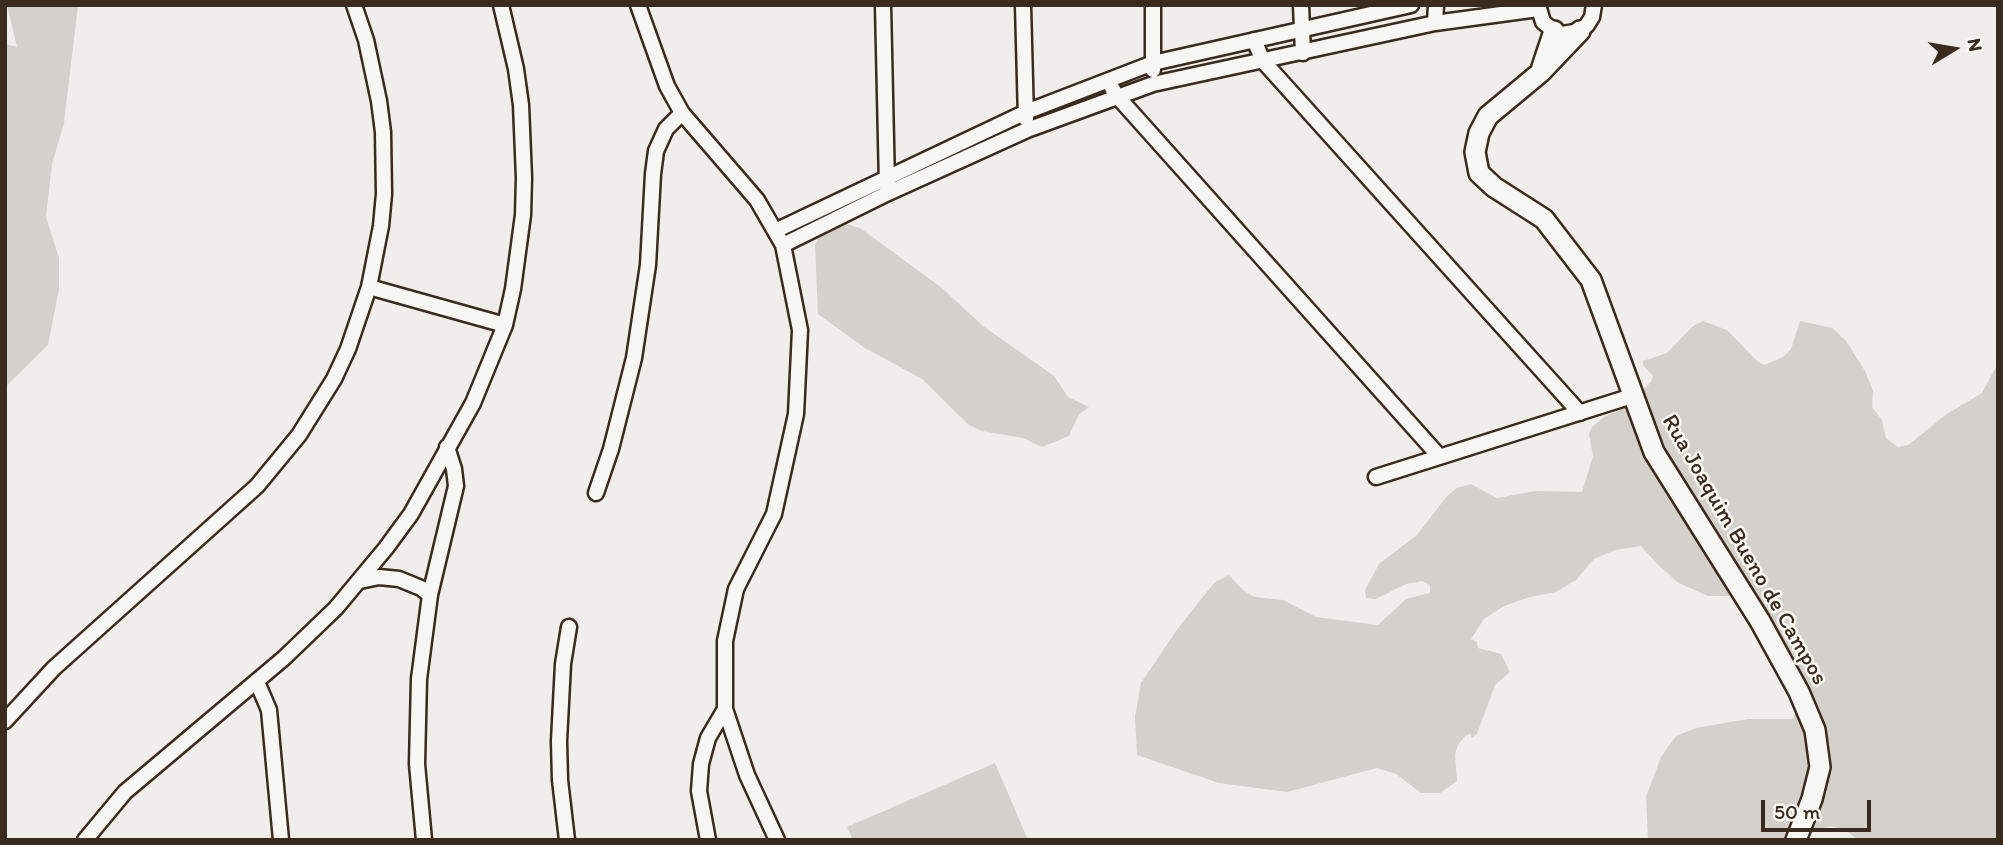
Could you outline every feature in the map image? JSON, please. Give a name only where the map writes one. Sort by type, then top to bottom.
[{"type":"street","points":[[5,721],[54,668],[257,486],[305,426],[334,379],[352,339],[369,287],[381,226],[384,173],[383,132],[374,70],[354,5]]},
{"type":"street","points":[[85,840],[125,792],[311,634],[360,581],[411,514],[473,403],[505,325],[519,252],[524,178],[521,105],[509,34],[501,5]]},
{"type":"street","points":[[638,5],[667,86],[681,113],[757,200],[783,245],[800,330],[796,414],[774,514],[736,589],[725,641],[725,709],[747,775],[777,840]]},
{"type":"street","points":[[883,5],[888,193]]},
{"type":"street","points":[[1023,5],[1027,130]]},
{"type":"street","points":[[1153,5],[1153,84]]},
{"type":"street","points":[[1301,5],[1303,53]]},
{"type":"street","points":[[775,231],[1026,112],[1153,63],[1411,5]]},
{"type":"street","points":[[1435,23],[1436,5]]},
{"type":"street","points":[[783,245],[888,193],[1027,130],[1153,84],[1435,23],[1538,7],[1543,22],[1554,32],[1562,34],[1580,31],[1592,17],[1594,5]]},
{"type":"street","name":"Rua Joaquim Bueno de Campos","points":[[1580,31],[1541,72],[1488,116],[1479,133],[1475,152],[1479,173],[1494,187],[1544,219],[1591,280],[1654,452],[1760,621],[1799,692],[1815,730],[1820,768],[1812,799],[1796,840]]},
{"type":"street","points":[[1541,72],[1554,32]]},
{"type":"street","points":[[1254,40],[1262,61],[1580,413]]},
{"type":"street","points":[[1108,80],[1117,96],[1439,456]]},
{"type":"street","points":[[596,493],[621,415],[636,346],[648,265],[656,151],[666,128],[681,113]]},
{"type":"street","points":[[369,287],[505,325]]},
{"type":"street","points":[[1376,477],[1633,396]]},
{"type":"street","points":[[424,840],[417,764],[417,722],[430,595],[456,486],[447,447]]},
{"type":"street","points":[[360,581],[379,577],[399,579],[430,595]]},
{"type":"street","points":[[567,840],[560,780],[559,741],[563,664],[569,626]]},
{"type":"street","points":[[257,682],[269,710],[281,840]]},
{"type":"street","points":[[708,840],[699,777],[708,738],[725,709]]},
{"type":"shaded area","points":[[7,5],[78,5],[64,123],[52,164],[46,217],[59,258],[59,289],[48,345],[5,387],[5,44],[17,47]]},
{"type":"shaded area","points":[[826,218],[860,228],[942,288],[983,326],[1054,376],[1068,397],[1089,407],[1079,414],[1069,436],[1042,447],[1023,438],[982,431],[969,425],[922,379],[865,348],[818,314],[815,245]]},
{"type":"shaded area","points":[[1703,321],[1727,330],[1764,365],[1783,357],[1791,349],[1800,321],[1832,328],[1846,341],[1865,371],[1873,391],[1872,407],[1882,420],[1886,438],[1898,447],[1908,445],[1947,414],[1982,393],[1998,363],[1998,840],[1858,840],[1845,830],[1831,826],[1811,833],[1814,808],[1793,840],[1648,840],[1646,797],[1661,757],[1676,736],[1696,728],[1748,719],[1793,719],[1802,695],[1798,669],[1789,649],[1768,630],[1755,605],[1731,596],[1708,596],[1679,583],[1641,546],[1615,550],[1594,559],[1576,580],[1556,592],[1504,606],[1484,619],[1471,639],[1477,642],[1478,648],[1501,654],[1510,672],[1495,685],[1477,734],[1472,738],[1470,734],[1466,735],[1458,745],[1455,754],[1457,781],[1440,793],[1421,793],[1396,774],[1377,768],[1287,792],[1219,783],[1137,755],[1135,716],[1141,683],[1176,631],[1214,583],[1229,575],[1254,597],[1283,600],[1316,617],[1378,625],[1406,599],[1430,593],[1430,585],[1422,581],[1406,584],[1376,599],[1366,598],[1365,590],[1379,564],[1417,535],[1447,496],[1457,488],[1471,484],[1497,498],[1536,491],[1582,492],[1593,456],[1589,434],[1592,427],[1604,417],[1626,407],[1651,382],[1653,376],[1643,365],[1643,361],[1667,353],[1693,326]]},
{"type":"shaded area","points":[[995,763],[1028,840],[853,840],[847,827]]}]
